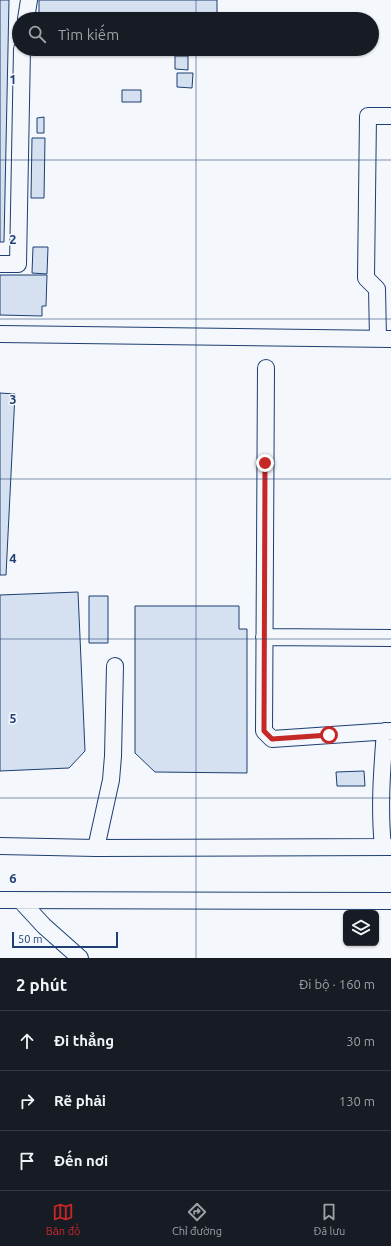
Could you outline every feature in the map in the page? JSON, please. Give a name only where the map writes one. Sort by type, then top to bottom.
[{"type":"street","points":[[27,12],[29,0]]},
{"type":"street","points":[[0,264],[18,264],[22,56]]},
{"type":"street","points":[[0,334],[385,338],[384,289],[366,278],[368,116],[391,116]]},
{"type":"street","points":[[0,846],[96,848],[387,847],[381,822],[381,778],[388,731],[272,739],[264,731],[266,368]]},
{"type":"street","points":[[264,637],[391,638]]},
{"type":"street","points":[[96,848],[111,780],[115,666]]},
{"type":"street","points":[[0,900],[391,901]]},
{"type":"street","points":[[20,900],[44,926],[80,958]]},
{"type":"building","points":[[0,0],[9,0],[4,242],[0,242]]},
{"type":"building","points":[[39,0],[217,0],[217,12],[39,12]]},
{"type":"building","points":[[175,56],[188,56],[188,70],[175,69]]},
{"type":"building","points":[[177,73],[193,73],[192,88],[177,87]]},
{"type":"building","points":[[122,90],[141,90],[141,102],[122,102]]},
{"type":"building","points":[[44,117],[44,133],[37,133],[37,118]]},
{"type":"building","points":[[32,138],[45,138],[44,198],[31,198]]},
{"type":"building","points":[[33,247],[48,247],[47,274],[32,273]]},
{"type":"building","points":[[0,275],[47,275],[46,306],[42,306],[42,316],[0,315]]},
{"type":"building","points":[[0,393],[15,394],[6,575],[0,575]]},
{"type":"building","points":[[78,592],[85,751],[69,768],[0,771],[0,595]]},
{"type":"building","points":[[89,596],[108,596],[108,643],[89,643]]},
{"type":"building","points":[[135,606],[239,606],[239,629],[247,629],[247,773],[155,772],[135,753]]},
{"type":"building","points":[[364,771],[365,786],[337,786],[336,772]]},
{"type":"route","points":[[265,463],[264,731],[272,739],[329,735]]}]
